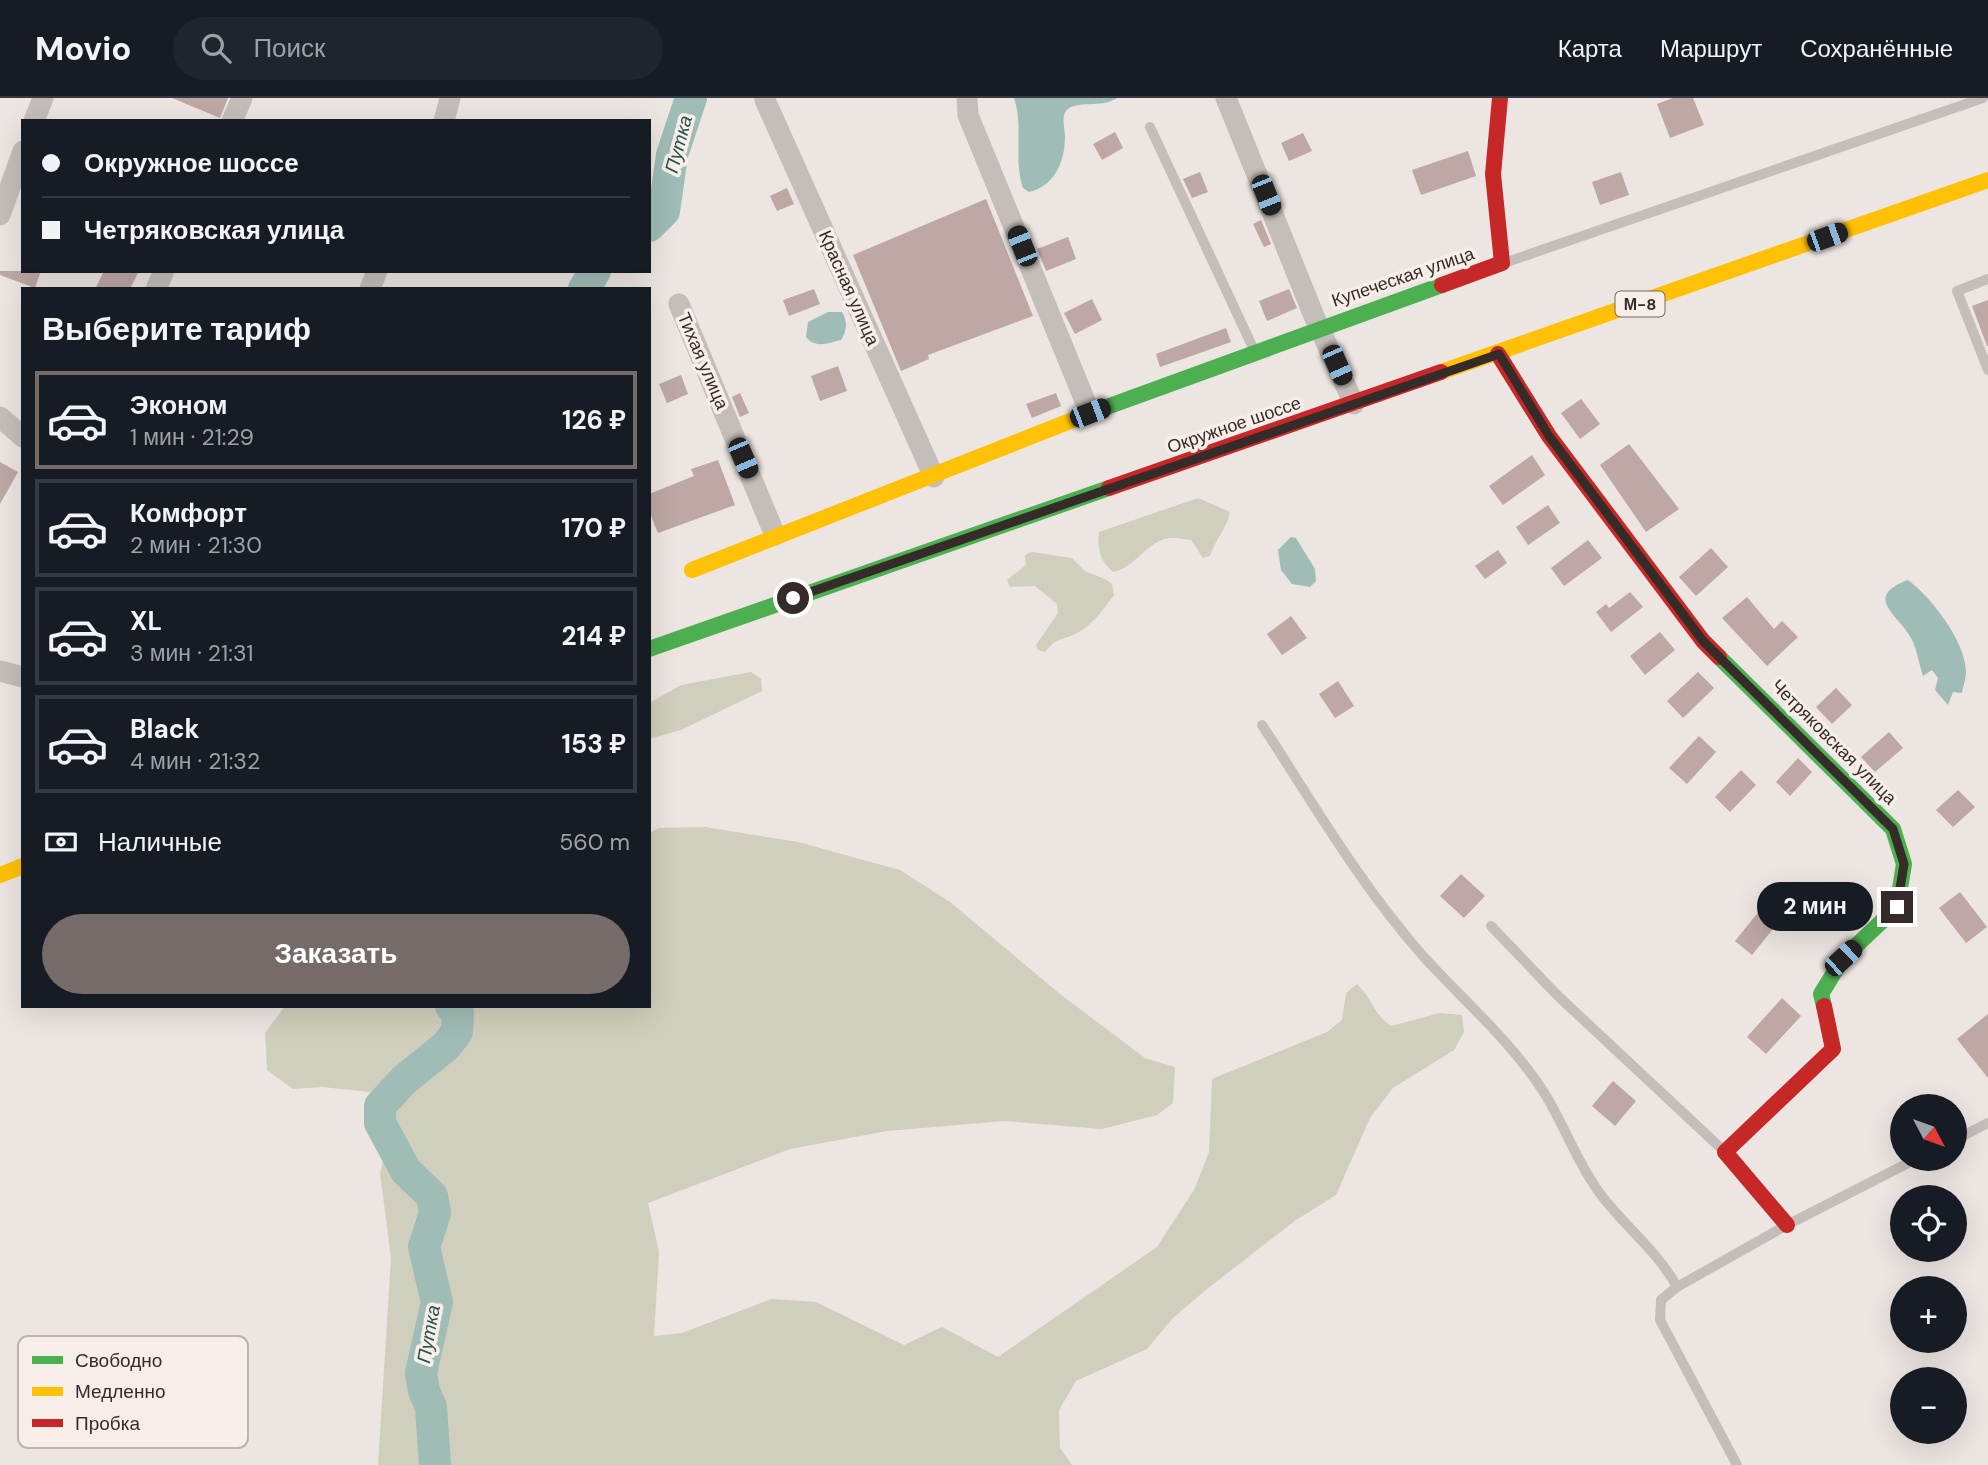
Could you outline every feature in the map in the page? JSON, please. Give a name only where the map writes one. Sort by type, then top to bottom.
[{"type":"street","points":[[35,119],[43,98]]},
{"type":"street","points":[[233,119],[242,98]]},
{"type":"street","points":[[445,119],[450,98]]},
{"type":"street","points":[[967,98],[968,115],[1090,413]]},
{"type":"street","points":[[1226,98],[1319,327],[1354,404]]},
{"type":"street","name":"Купеческая улица","points":[[692,570],[745,551],[775,535],[934,477],[1254,350],[1502,263],[1493,174],[1500,98]]},
{"type":"street","name":"Красная улица","points":[[765,100],[934,477]]},
{"type":"street","points":[[0,215],[21,157]]},
{"type":"street","name":"Окружное шоссе","points":[[651,648],[1499,354],[1988,180]]},
{"type":"street","name":"Тихая улица","points":[[679,304],[775,535]]},
{"type":"street","name":"Четряковская улица","points":[[1499,354],[1549,436],[1703,641],[1893,829],[1904,864],[1897,907],[1843,958],[1821,994],[1833,1049],[1725,1152]]},
{"type":"street","points":[[0,417],[21,435]]},
{"type":"street","points":[[0,671],[21,676]]},
{"type":"street","points":[[0,874],[21,867]]},
{"type":"street","points":[[1725,1152],[1787,1225]]},
{"type":"lane","points":[[1502,263],[1983,98]]},
{"type":"lane","points":[[1150,127],[1254,350]]},
{"type":"lane","points":[[1955,191],[1988,191]]},
{"type":"lane","points":[[1988,279],[1957,291],[1988,370]]},
{"type":"lane","points":[[1262,725],[1345,854],[1422,954],[1487,1021],[1542,1090],[1591,1181],[1626,1226],[1663,1261],[1676,1287]]},
{"type":"lane","points":[[1491,926],[1557,995],[1725,1152]]},
{"type":"lane","points":[[1967,1134],[1988,1123]]},
{"type":"lane","points":[[1737,1465],[1660,1320],[1661,1300],[1676,1287],[1787,1225],[1893,1171]]},
{"type":"green space","points":[[1198,498],[1230,512],[1210,556],[1203,558],[1191,540],[1171,538],[1154,544],[1121,570],[1113,572],[1105,564],[1099,549],[1099,532]]},
{"type":"green space","points":[[1032,552],[1072,558],[1085,571],[1112,584],[1114,595],[1085,628],[1055,642],[1045,652],[1038,650],[1036,645],[1058,613],[1057,604],[1035,586],[1010,587],[1007,580],[1026,565],[1025,555]]},
{"type":"green space","points":[[751,672],[761,679],[762,691],[681,730],[651,738],[651,702],[681,685]]},
{"type":"green space","points":[[705,827],[798,842],[900,870],[950,902],[1060,994],[1145,1058],[1175,1067],[1173,1103],[1157,1115],[1102,1129],[1005,1121],[887,1131],[790,1149],[648,1203],[659,1252],[654,1336],[682,1333],[771,1299],[816,1302],[904,1345],[942,1327],[998,1357],[1157,1247],[1194,1190],[1209,1152],[1212,1079],[1327,1032],[1342,1020],[1346,993],[1357,984],[1385,1022],[1391,1026],[1440,1013],[1462,1015],[1464,1032],[1454,1050],[1393,1088],[1370,1118],[1336,1195],[1296,1220],[1207,1289],[1173,1318],[1147,1349],[1076,1381],[1059,1410],[1060,1448],[1072,1465],[378,1465],[391,1258],[380,1173],[393,1116],[370,1092],[322,1087],[293,1089],[267,1070],[265,1033],[284,1008],[651,1008],[651,832],[659,828]]},
{"type":"water","points":[[1014,98],[1117,98],[1104,103],[1076,105],[1066,111],[1063,120],[1065,146],[1057,171],[1046,184],[1029,192],[1023,188],[1020,177],[1018,120]]},
{"type":"water","points":[[828,312],[842,312],[844,315],[846,330],[843,337],[827,344],[810,341],[806,337],[808,322]]},
{"type":"water","points":[[1291,537],[1296,538],[1315,569],[1316,581],[1310,587],[1292,584],[1281,570],[1278,550]]},
{"type":"water","points":[[1908,580],[1927,597],[1946,621],[1960,647],[1966,674],[1962,693],[1953,692],[1948,705],[1935,690],[1938,678],[1932,670],[1923,676],[1911,638],[1888,607],[1887,593],[1894,586]]},
{"type":"building","points":[[172,98],[228,98],[220,118]]},
{"type":"building","points":[[1673,98],[1693,98],[1704,125],[1670,138],[1657,104]]},
{"type":"building","points":[[1115,132],[1123,148],[1102,160],[1093,144]]},
{"type":"building","points":[[1303,133],[1312,151],[1289,161],[1281,143]]},
{"type":"building","points":[[1468,151],[1476,176],[1421,195],[1412,170]]},
{"type":"building","points":[[1200,172],[1208,192],[1192,198],[1183,179]]},
{"type":"building","points":[[1621,172],[1629,195],[1600,205],[1592,182]]},
{"type":"building","points":[[787,188],[794,204],[777,211],[770,196]]},
{"type":"building","points":[[986,199],[1033,316],[928,355],[929,359],[901,371],[853,255]]},
{"type":"building","points":[[1261,220],[1271,244],[1264,247],[1253,224]]},
{"type":"building","points":[[1068,237],[1076,259],[1046,271],[1037,249]]},
{"type":"building","points":[[0,271],[40,273],[35,287],[0,275]]},
{"type":"building","points":[[103,273],[138,273],[131,287],[96,287]]},
{"type":"building","points":[[814,289],[820,304],[789,316],[783,300]]},
{"type":"building","points":[[1289,289],[1297,308],[1267,321],[1259,301]]},
{"type":"building","points":[[1092,299],[1102,320],[1075,334],[1064,313]]},
{"type":"building","points":[[1988,300],[1988,346],[1987,346],[1972,306]]},
{"type":"building","points":[[1226,328],[1231,342],[1160,367],[1156,354]]},
{"type":"building","points":[[838,366],[847,391],[820,401],[811,376]]},
{"type":"building","points":[[681,375],[688,394],[667,403],[659,384]]},
{"type":"building","points":[[740,393],[749,413],[740,417],[732,397]]},
{"type":"building","points":[[1056,393],[1061,406],[1032,418],[1026,404]]},
{"type":"building","points":[[1581,399],[1600,424],[1580,439],[1561,413]]},
{"type":"building","points":[[1629,444],[1679,509],[1646,532],[1600,465]]},
{"type":"building","points":[[1532,455],[1545,475],[1503,505],[1489,486]]},
{"type":"building","points":[[718,460],[735,505],[658,533],[651,516],[651,493],[694,476],[691,469]]},
{"type":"building","points":[[0,462],[18,472],[0,504]]},
{"type":"building","points":[[1548,505],[1560,523],[1528,545],[1516,527]]},
{"type":"building","points":[[1588,540],[1602,558],[1564,586],[1551,568]]},
{"type":"building","points":[[1711,548],[1728,567],[1696,596],[1679,577]]},
{"type":"building","points":[[1498,550],[1507,563],[1485,579],[1475,566]]},
{"type":"building","points":[[1630,592],[1643,607],[1611,632],[1596,612],[1606,604],[1609,608]]},
{"type":"building","points":[[1747,597],[1774,629],[1782,621],[1798,637],[1767,666],[1722,618]]},
{"type":"building","points":[[1291,616],[1307,638],[1282,655],[1267,634]]},
{"type":"building","points":[[1660,632],[1675,650],[1645,675],[1630,656]]},
{"type":"building","points":[[1698,672],[1714,688],[1683,718],[1667,701]]},
{"type":"building","points":[[1338,681],[1354,706],[1335,718],[1319,694]]},
{"type":"building","points":[[1836,688],[1852,705],[1832,724],[1816,707]]},
{"type":"building","points":[[1889,732],[1903,748],[1875,772],[1861,757]]},
{"type":"building","points":[[1699,736],[1716,752],[1687,784],[1669,768]]},
{"type":"building","points":[[1798,758],[1812,772],[1790,796],[1776,782]]},
{"type":"building","points":[[1741,770],[1756,785],[1730,812],[1715,797]]},
{"type":"building","points":[[1958,790],[1975,807],[1953,827],[1936,810]]},
{"type":"building","points":[[1461,874],[1485,896],[1464,918],[1440,896]]},
{"type":"building","points":[[1960,892],[1987,927],[1966,943],[1939,908]]},
{"type":"building","points":[[1772,895],[1789,909],[1752,955],[1735,941]]},
{"type":"building","points":[[1782,998],[1801,1016],[1766,1054],[1747,1037]]},
{"type":"building","points":[[1988,1014],[1988,1078],[1957,1039]]},
{"type":"building","points":[[1613,1081],[1636,1101],[1615,1126],[1592,1106]]},
{"type":"waterway","name":"Путка","points":[[651,224],[664,211],[672,155],[691,98]]},
{"type":"waterway","name":"Путка","points":[[585,287],[594,273]]},
{"type":"waterway","name":"Путка","points":[[435,1465],[431,1407],[424,1391],[421,1373],[437,1302],[424,1247],[435,1213],[432,1196],[406,1171],[380,1123],[380,1106],[404,1080],[446,1046],[457,1032],[458,1014],[453,1008]]},
{"type":"traffic: fast","points":[[1093,412],[1442,285]]},
{"type":"traffic: fast","points":[[651,648],[1109,488]]},
{"type":"traffic: fast","points":[[1719,657],[1893,829],[1904,864],[1897,907],[1843,958],[1821,994],[1824,1006]]},
{"type":"traffic: slow","points":[[1441,372],[1988,180]]},
{"type":"traffic: slow","points":[[692,570],[1093,412]]},
{"type":"traffic: slow","points":[[0,875],[21,867]]},
{"type":"traffic: jam","points":[[1442,285],[1502,263],[1493,174],[1500,98]]},
{"type":"traffic: jam","points":[[1498,354],[1549,436],[1703,641],[1719,657]]},
{"type":"traffic: jam","points":[[1109,488],[1441,372]]},
{"type":"traffic: jam","points":[[1787,1225],[1725,1152],[1833,1049],[1824,1006]]},
{"type":"route","points":[[793,598],[1499,354],[1549,436],[1703,641],[1893,829],[1904,864],[1897,907]]}]
